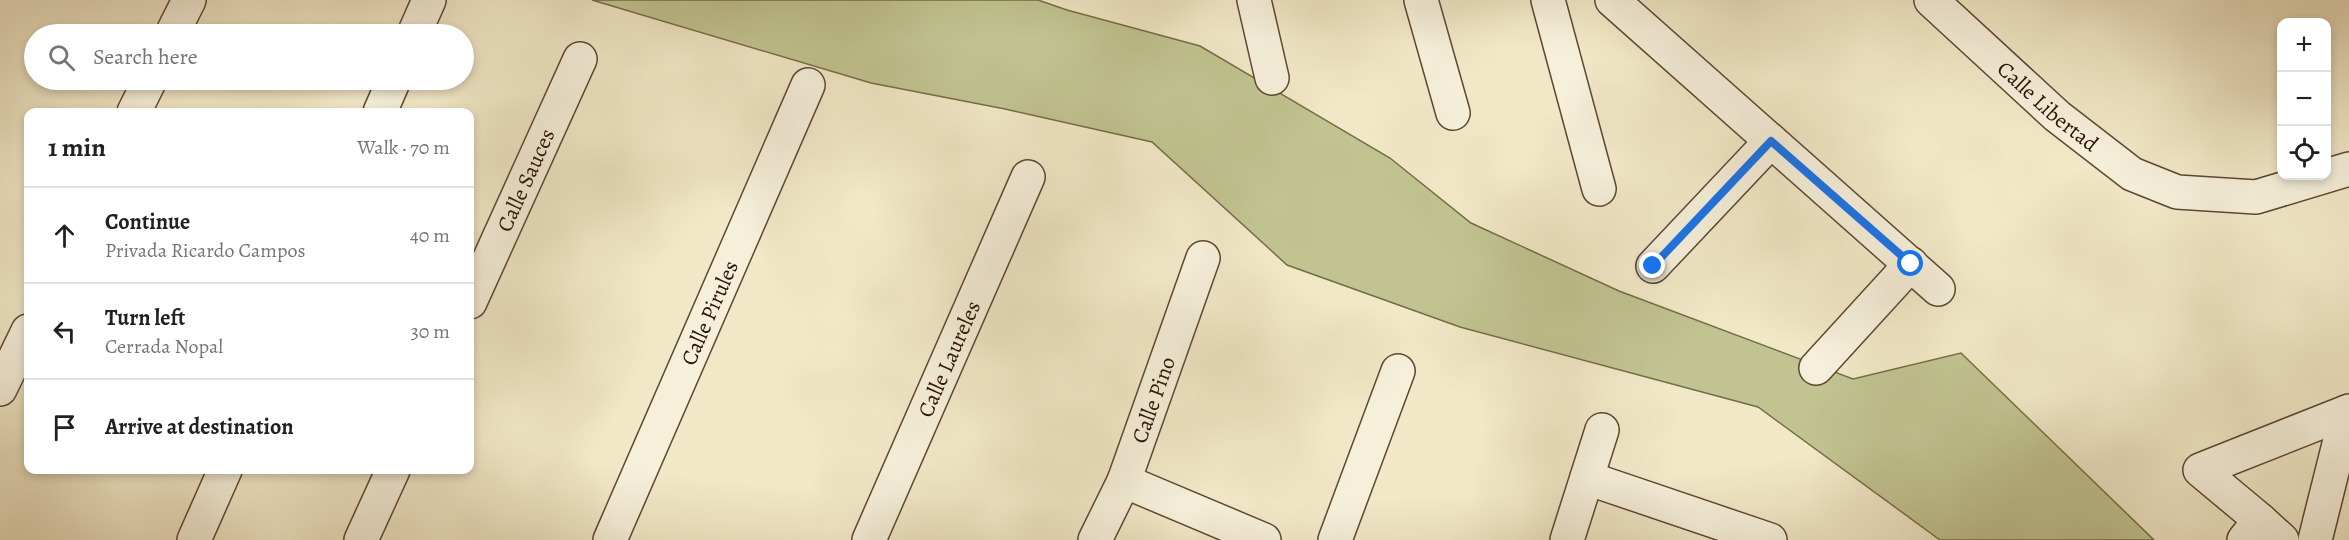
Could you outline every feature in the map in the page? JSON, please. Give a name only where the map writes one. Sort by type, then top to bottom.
[{"type":"street","points":[[177,24],[189,0]]},
{"type":"street","points":[[418,24],[429,0]]},
{"type":"street","points":[[1254,0],[1272,78]]},
{"type":"street","points":[[1421,0],[1452,114]]},
{"type":"street","points":[[1548,0],[1599,189]]},
{"type":"street","points":[[1612,0],[1938,289]]},
{"type":"street","name":"Calle Libertad","points":[[1931,0],[2057,116],[2132,174],[2177,192],[2256,197],[2349,169]]},
{"type":"street","name":"Calle Sauces","points":[[474,293],[580,59]]},
{"type":"street","name":"Calle Pirules","points":[[610,540],[807,85]]},
{"type":"street","points":[[136,108],[145,90]]},
{"type":"street","points":[[382,108],[390,90]]},
{"type":"street","points":[[1653,266],[1771,141]]},
{"type":"street","name":"Calle Laureles","points":[[869,540],[1028,177]]},
{"type":"street","name":"Calle Pino","points":[[1095,540],[1124,481],[1203,258]]},
{"type":"street","points":[[1816,368],[1911,264]]},
{"type":"street","points":[[0,389],[24,339]]},
{"type":"street","points":[[1335,540],[1398,371]]},
{"type":"street","points":[[2262,533],[2200,470],[2348,411]]},
{"type":"street","points":[[2315,540],[2348,411]]},
{"type":"street","points":[[1567,540],[1602,430]]},
{"type":"street","points":[[194,540],[223,474]]},
{"type":"street","points":[[361,540],[391,474]]},
{"type":"street","points":[[1587,478],[1770,540]]},
{"type":"street","points":[[1124,481],[1264,540]]},
{"type":"green space","points":[[592,0],[1038,0],[1200,46],[1390,158],[1471,223],[1619,291],[1853,379],[1961,353],[2154,540],[1940,540],[1758,407],[1460,327],[1287,265],[1152,142],[1005,109],[871,83]]},
{"type":"route","points":[[1653,266],[1771,141],[1911,264]]}]
